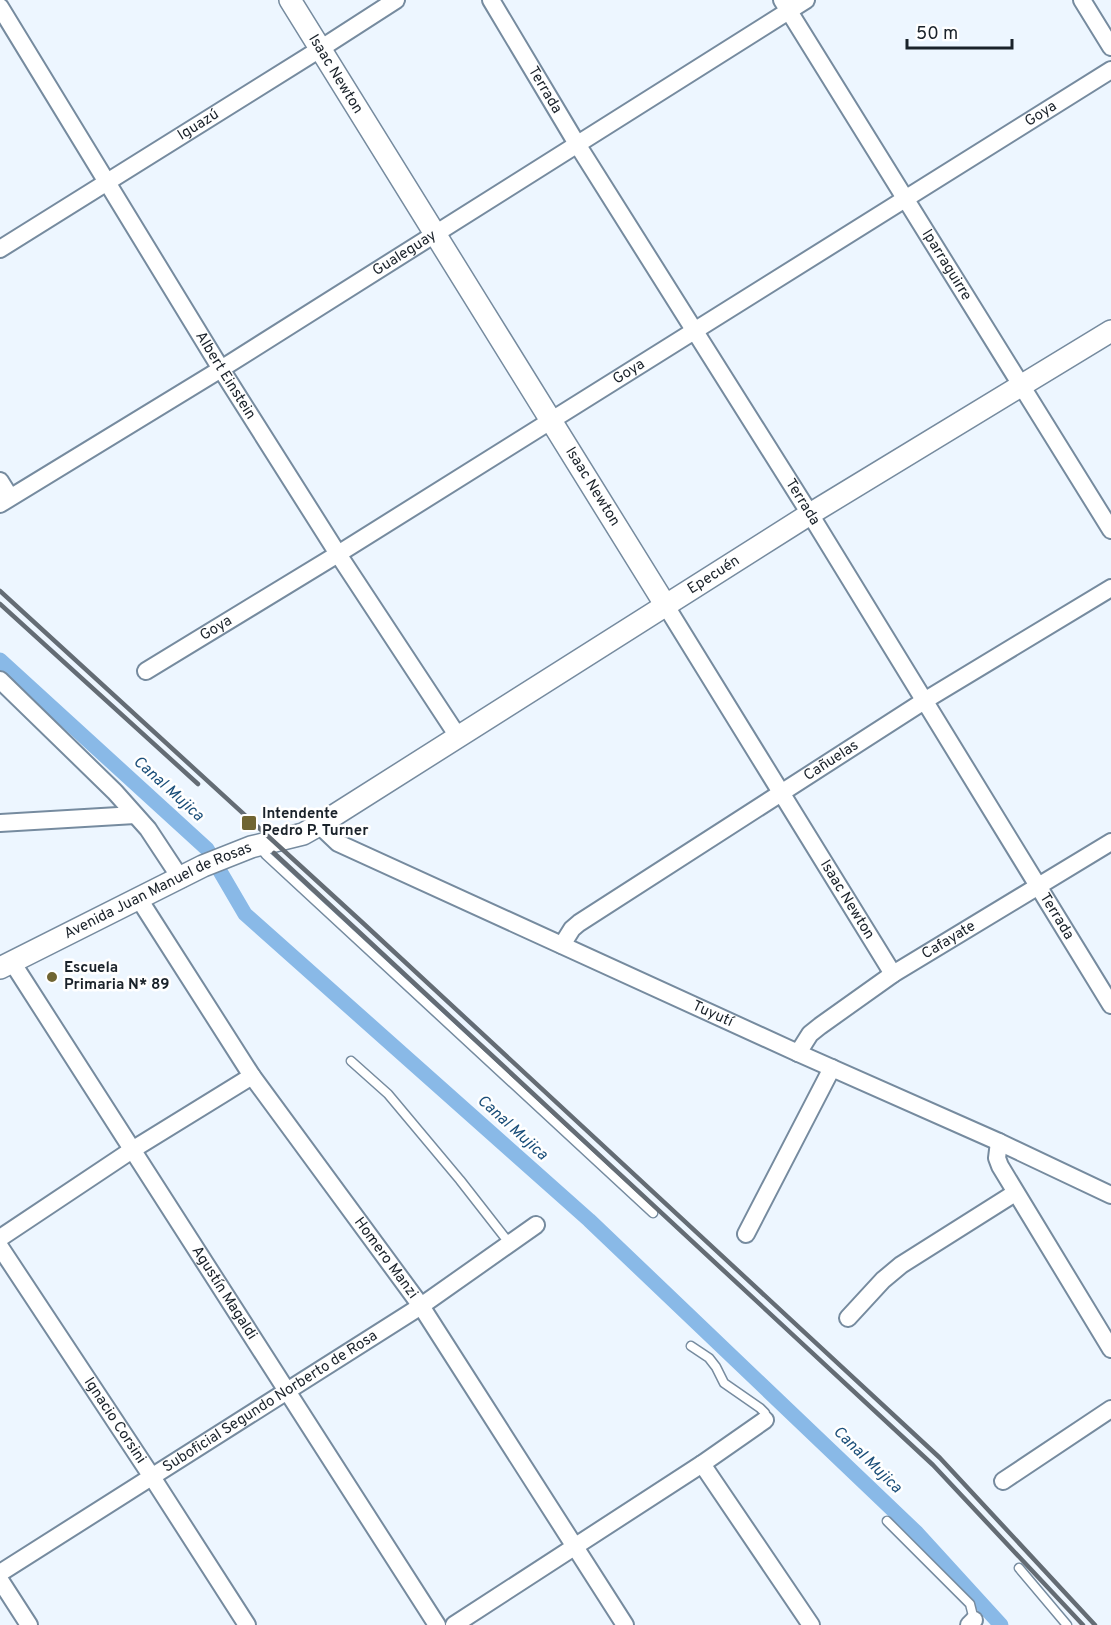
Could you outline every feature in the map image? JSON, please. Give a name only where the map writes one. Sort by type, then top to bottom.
[{"type":"street","name":"Isaac Newton","points":[[290,0],[434,234],[552,419],[892,974]]},
{"type":"street","name":"Iguazú","points":[[0,249],[320,50],[396,0]]},
{"type":"street","name":"Terrada","points":[[491,0],[577,144],[696,329],[1111,1005]]},
{"type":"street","name":"Gualeguay","points":[[5,500],[220,369],[577,144],[785,5],[806,0]]},
{"type":"street","points":[[1082,0],[1111,46]]},
{"type":"street","name":"Iparraguirre","points":[[785,5],[1111,530]]},
{"type":"street","name":"Albert Einstein","points":[[0,7],[108,181],[220,369],[459,738]]},
{"type":"street","name":"Goya","points":[[146,671],[338,554],[1111,70]]},
{"type":"street","name":"Epecuén","points":[[319,825],[810,514],[1111,331]]},
{"type":"street","points":[[0,481],[5,500]]},
{"type":"street","name":"Cañuelas","points":[[562,945],[572,929],[579,923],[924,701],[1111,588]]},
{"type":"street","points":[[0,680],[115,792],[158,843],[181,879]]},
{"type":"street","points":[[0,823],[135,815]]},
{"type":"street","name":"Avenida Juan Manuel de Rosas","points":[[6,965],[203,866],[258,846],[291,838],[319,825]]},
{"type":"street","name":"Tuyutí","points":[[319,825],[338,843],[999,1142],[1111,1195]]},
{"type":"street","name":"Cafayate","points":[[798,1053],[810,1034],[892,974],[1111,842]]},
{"type":"street","name":"Homero Manzi","points":[[139,899],[252,1076],[421,1306],[625,1625]]},
{"type":"street","name":"Agustín Magaldi","points":[[6,965],[132,1150],[437,1625]]},
{"type":"street","points":[[746,1234],[832,1068]]},
{"type":"street","points":[[0,1238],[132,1150],[252,1076]]},
{"type":"street","points":[[999,1142],[1000,1166],[1111,1349]]},
{"type":"street","points":[[848,1318],[883,1280],[901,1265],[1015,1193]]},
{"type":"street","name":"Suboficial Segundo Norberto de Rosa","points":[[0,1573],[421,1306],[536,1225]]},
{"type":"street","name":"Ignacio Corsini","points":[[0,1247],[247,1625]]},
{"type":"street","points":[[1003,1481],[1111,1409]]},
{"type":"street","points":[[454,1625],[702,1464],[765,1419]]},
{"type":"street","points":[[702,1464],[810,1625]]},
{"type":"street","points":[[0,1580],[29,1625]]},
{"type":"lane","points":[[258,846],[653,1213]]},
{"type":"lane","points":[[351,1061],[388,1094],[510,1244]]},
{"type":"lane","points":[[691,1346],[709,1358],[724,1383],[760,1408],[765,1413],[765,1419]]},
{"type":"lane","points":[[887,1521],[970,1604],[971,1623]]},
{"type":"lane","points":[[1019,1568],[1067,1625]]},
{"type":"waterway","name":"Canal Mujica","points":[[0,660],[207,849],[245,914],[589,1220],[917,1533],[1001,1625]]},
{"type":"railway","points":[[0,591],[364,924],[940,1458],[1095,1625]]},
{"type":"railway","points":[[0,604],[198,784]]},
{"type":"railway","points":[[274,853],[933,1465],[1083,1625]]},
{"type":"place","name":"Intendente Pedro P. Turner","points":[[249,823]]},
{"type":"place","name":"Escuela Primaria N* 89","points":[[52,977]]}]
